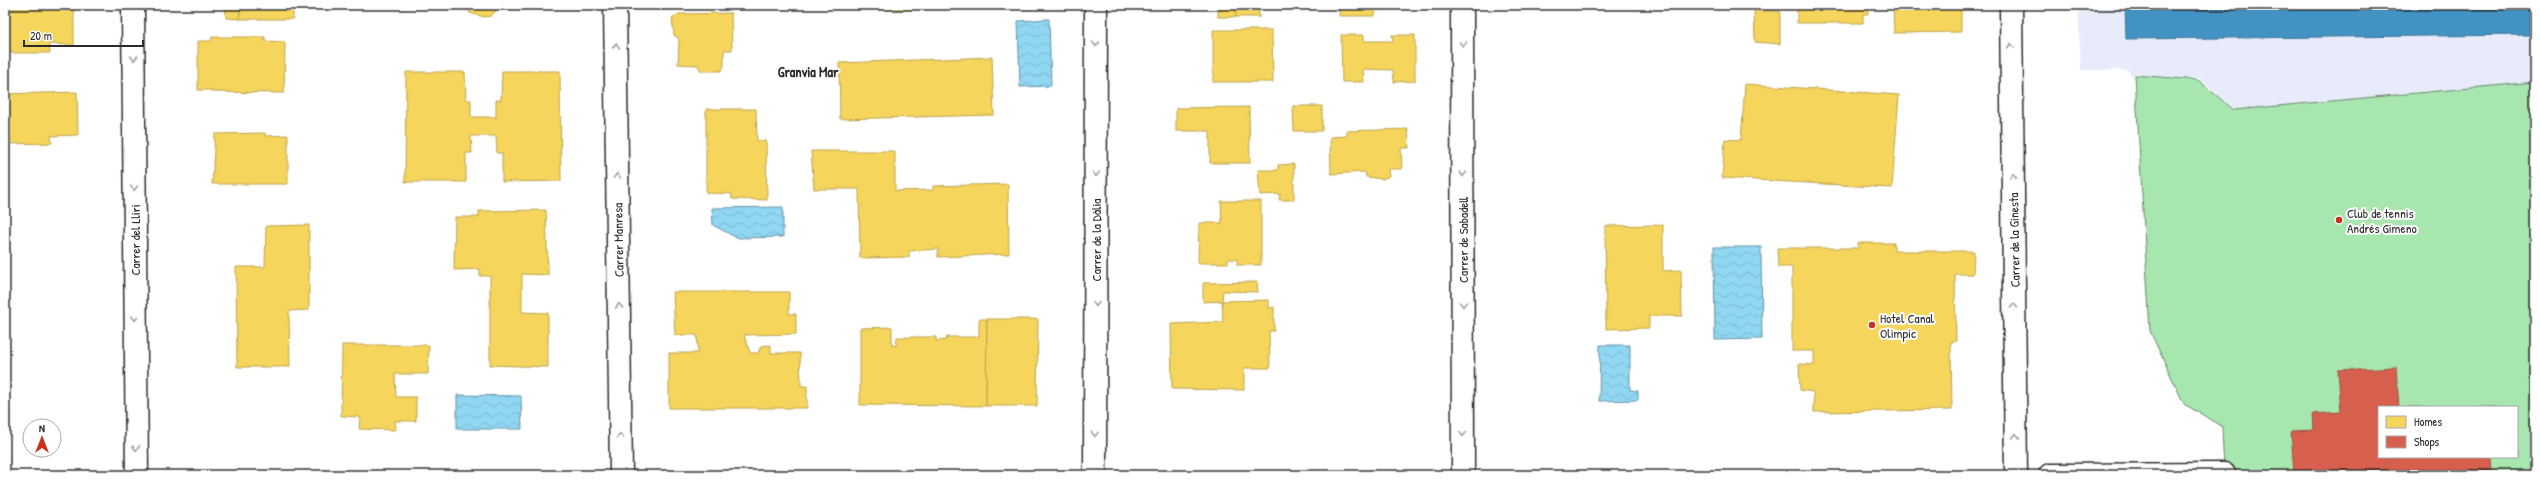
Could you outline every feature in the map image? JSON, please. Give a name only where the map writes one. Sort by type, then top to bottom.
[{"type":"street","name":"Carrer del Lliri","points":[[133,5],[137,475]]},
{"type":"street","name":"Carrer Manresa","points":[[615,5],[621,475]]},
{"type":"street","name":"Carrer de la Dàlia","points":[[1096,5],[1096,475]]},
{"type":"street","name":"Carrer de Sabadell","points":[[1462,5],[1463,475]]},
{"type":"street","name":"Carrer de la Ginesta","points":[[2011,5],[2016,475]]},
{"type":"street","points":[[2050,475],[2224,474]]},
{"type":"shaded area","points":[[2078,5],[2535,5],[2535,82],[2234,110],[2199,78],[2137,81],[2127,70],[2081,70]]},
{"type":"green space","name":"Club de tennis Andrés Gimeno","points":[[2135,75],[2198,80],[2234,110],[2535,82],[2535,475],[2224,475],[2222,426],[2184,404],[2150,331]]},
{"type":"water","points":[[1049,19],[1051,86],[1020,87],[1018,21]]},
{"type":"water","points":[[783,207],[783,237],[737,238],[713,225],[712,208]]},
{"type":"water","points":[[1714,247],[1761,247],[1762,339],[1715,340]]},
{"type":"water","points":[[1600,345],[1630,345],[1630,390],[1638,391],[1638,400],[1599,401]]},
{"type":"water","points":[[457,395],[521,396],[522,429],[457,429]]},
{"type":"building: Homes","points":[[6,5],[74,5],[74,45],[49,44],[50,53],[7,53]]},
{"type":"building: Homes","points":[[225,5],[240,5],[240,19],[226,18]]},
{"type":"building: Homes","points":[[240,5],[293,5],[293,19],[240,19]]},
{"type":"building: Homes","points":[[465,5],[502,5],[491,16],[484,17],[470,13]]},
{"type":"building: Homes","points":[[876,5],[1031,5],[1031,8],[876,9]]},
{"type":"building: Homes","points":[[1218,5],[1236,5],[1236,17],[1218,17]]},
{"type":"building: Homes","points":[[1236,5],[1259,5],[1259,17],[1236,17]]},
{"type":"building: Homes","points":[[1339,5],[1376,5],[1375,16],[1339,16]]},
{"type":"building: Homes","points":[[1797,5],[1868,5],[1868,14],[1863,14],[1863,23],[1797,23]]},
{"type":"building: Homes","points":[[1893,5],[1961,5],[1961,32],[1894,33]]},
{"type":"building: Homes","points":[[1754,11],[1780,11],[1780,44],[1755,42]]},
{"type":"building: Homes","points":[[731,13],[732,50],[724,50],[724,66],[721,71],[701,71],[698,65],[678,64],[679,39],[674,35],[672,18],[679,14]]},
{"type":"building: Homes","points":[[1213,30],[1272,30],[1273,82],[1213,82]]},
{"type":"building: Homes","points":[[1341,35],[1364,35],[1364,41],[1393,41],[1392,35],[1415,35],[1415,81],[1394,82],[1393,70],[1363,69],[1364,82],[1342,82]]},
{"type":"building: Homes","points":[[212,37],[265,37],[265,41],[285,42],[284,93],[211,92],[212,90],[198,90],[198,41],[211,41]]},
{"type":"building: Homes","points":[[992,57],[994,115],[840,119],[839,63]]},
{"type":"building: Homes","points":[[502,71],[560,71],[561,181],[502,182],[502,153],[497,153],[496,136],[471,136],[472,153],[466,153],[466,182],[405,182],[406,72],[465,72],[466,100],[471,100],[471,117],[496,117],[496,100],[501,100]]},
{"type":"building: Homes","points":[[1745,84],[1899,95],[1892,188],[1722,178],[1725,139],[1741,140]]},
{"type":"building: Homes","points":[[77,92],[78,135],[51,136],[52,143],[7,144],[5,94]]},
{"type":"building: Homes","points":[[1293,106],[1322,106],[1322,131],[1294,131]]},
{"type":"building: Homes","points":[[1249,107],[1250,163],[1210,163],[1210,131],[1176,131],[1176,108]]},
{"type":"building: Homes","points":[[706,109],[756,109],[757,141],[766,141],[767,200],[732,199],[732,194],[706,193]]},
{"type":"building: Homes","points":[[1408,129],[1409,148],[1401,148],[1402,169],[1388,169],[1389,176],[1383,179],[1366,177],[1365,172],[1331,174],[1330,137],[1347,136],[1347,131]]},
{"type":"building: Homes","points":[[265,133],[265,136],[288,135],[288,184],[212,184],[215,134]]},
{"type":"building: Homes","points":[[811,151],[895,151],[895,191],[933,190],[933,186],[1008,184],[1009,254],[938,257],[938,249],[909,251],[909,257],[860,258],[859,189],[814,189]]},
{"type":"building: Homes","points":[[1294,164],[1294,200],[1279,200],[1280,194],[1260,195],[1258,170],[1278,170],[1278,165]]},
{"type":"building: Homes","points":[[1221,201],[1261,201],[1261,265],[1237,265],[1237,259],[1228,259],[1228,263],[1198,263],[1199,223],[1222,223]]},
{"type":"building: Homes","points":[[546,210],[548,275],[522,274],[522,312],[548,313],[548,367],[490,365],[490,276],[480,276],[480,269],[454,270],[455,217],[479,217],[479,211]]},
{"type":"building: Homes","points":[[309,225],[309,310],[289,311],[290,367],[237,367],[236,267],[265,267],[266,226]]},
{"type":"building: Homes","points":[[1663,225],[1663,271],[1681,270],[1682,316],[1649,316],[1649,328],[1606,329],[1605,226]]},
{"type":"building: Homes","points":[[1858,243],[1894,243],[1894,251],[1974,251],[1973,274],[1955,274],[1956,341],[1951,342],[1952,410],[1814,412],[1813,392],[1800,390],[1799,364],[1814,365],[1814,351],[1792,351],[1792,267],[1778,267],[1777,248],[1858,248]]},
{"type":"building: Homes","points":[[1257,282],[1258,292],[1223,291],[1222,301],[1203,302],[1203,283]]},
{"type":"building: Homes","points":[[673,292],[789,292],[789,314],[796,314],[796,334],[744,335],[750,353],[758,353],[761,346],[771,345],[771,353],[800,353],[801,386],[807,386],[807,408],[669,408],[669,353],[698,353],[697,335],[675,335]]},
{"type":"building: Homes","points":[[1269,300],[1269,308],[1274,307],[1274,331],[1269,331],[1270,368],[1244,368],[1244,390],[1172,389],[1171,324],[1223,322],[1222,301]]},
{"type":"building: Homes","points":[[979,319],[987,319],[986,406],[860,405],[860,328],[892,327],[892,345],[896,346],[897,337],[936,337],[936,341],[946,340],[947,337],[979,337]]},
{"type":"building: Homes","points":[[987,319],[1038,319],[1037,406],[986,406]]},
{"type":"building: Homes","points":[[342,345],[429,345],[428,374],[395,374],[396,397],[416,397],[416,421],[395,421],[396,430],[359,429],[360,417],[341,416]]},
{"type":"building: Shops","points":[[2396,367],[2399,406],[2378,406],[2378,458],[2491,458],[2492,475],[2294,475],[2291,431],[2314,430],[2313,414],[2341,412],[2338,370]]},
{"type":"building: Schools","points":[[2125,5],[2535,5],[2535,35],[2126,39]]},
{"type":"place","name":"Club de tennis Andrés Gimeno","points":[[2339,220]]},
{"type":"place","name":"Hotel Canal Olimpic","points":[[1872,325]]},
{"type":"district","name":"Granvia Mar","points":[[808,71]]}]
